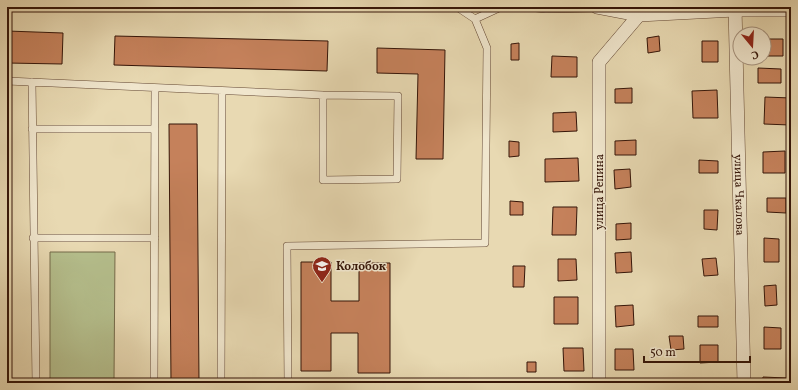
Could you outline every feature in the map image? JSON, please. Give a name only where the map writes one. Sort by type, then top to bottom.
[{"type":"street","points":[[597,8],[639,15],[735,8],[791,10]]},
{"type":"street","name":"улица Чкалова","points":[[735,8],[744,383]]},
{"type":"street","name":"улица Репина","points":[[600,383],[599,62],[639,15]]},
{"type":"lane","points":[[288,383],[287,246],[485,243],[487,48],[475,19],[457,7]]},
{"type":"lane","points":[[475,19],[501,7]]},
{"type":"lane","points":[[526,7],[546,9],[597,8]]},
{"type":"lane","points":[[7,81],[323,95],[398,96],[397,179],[322,180],[323,95]]},
{"type":"lane","points":[[32,82],[36,383]]},
{"type":"lane","points":[[154,383],[155,88]]},
{"type":"lane","points":[[221,383],[222,91]]},
{"type":"lane","points":[[32,129],[155,129]]},
{"type":"lane","points":[[33,238],[155,238]]},
{"type":"green space","points":[[50,252],[115,252],[114,380],[50,379]]},
{"type":"building","points":[[7,31],[63,33],[62,64],[7,63]]},
{"type":"building","points":[[115,36],[328,41],[327,71],[114,65]]},
{"type":"building","points":[[659,36],[660,51],[648,53],[647,38]]},
{"type":"building","points":[[772,39],[783,39],[783,56],[772,56]]},
{"type":"building","points":[[702,41],[718,41],[718,62],[702,62]]},
{"type":"building","points":[[519,43],[519,60],[511,60],[511,44]]},
{"type":"building","points":[[377,48],[445,50],[443,159],[416,159],[418,74],[377,73]]},
{"type":"building","points":[[552,56],[577,57],[577,77],[551,77]]},
{"type":"building","points":[[758,68],[781,69],[781,83],[758,83]]},
{"type":"building","points":[[632,88],[632,103],[615,103],[615,89]]},
{"type":"building","points":[[717,90],[718,118],[693,118],[692,91]]},
{"type":"building","points":[[765,97],[791,98],[790,125],[764,124]]},
{"type":"building","points":[[576,112],[577,131],[553,132],[553,113]]},
{"type":"building","points":[[8,121],[9,383],[7,383]]},
{"type":"building","points":[[169,124],[197,124],[199,383],[171,383]]},
{"type":"building","points":[[636,140],[636,155],[615,155],[615,141]]},
{"type":"building","points":[[509,141],[519,142],[519,156],[509,157]]},
{"type":"building","points":[[785,151],[785,173],[763,173],[763,152]]},
{"type":"building","points":[[578,158],[579,181],[545,182],[545,159]]},
{"type":"building","points":[[699,160],[718,161],[718,173],[699,173]]},
{"type":"building","points":[[630,169],[631,187],[615,189],[614,170]]},
{"type":"building","points":[[767,198],[786,198],[786,213],[767,212]]},
{"type":"building","points":[[510,201],[523,202],[523,215],[510,215]]},
{"type":"building","points":[[553,207],[577,207],[576,235],[552,235]]},
{"type":"building","points":[[704,210],[718,210],[717,230],[704,229]]},
{"type":"building","points":[[631,223],[631,239],[616,240],[616,224]]},
{"type":"building","points":[[764,238],[779,239],[779,262],[764,262]]},
{"type":"building","points":[[631,252],[632,272],[616,273],[615,253]]},
{"type":"building","points":[[716,258],[718,275],[704,276],[702,259]]},
{"type":"building","points":[[558,259],[576,259],[577,280],[558,281]]},
{"type":"building","points":[[301,262],[331,262],[331,301],[359,301],[359,263],[390,263],[390,373],[358,373],[358,333],[331,333],[331,371],[301,371]]},
{"type":"building","points":[[513,266],[525,266],[524,287],[513,287]]},
{"type":"building","points":[[776,285],[777,305],[765,306],[764,286]]},
{"type":"building","points":[[554,297],[578,297],[578,324],[554,324]]},
{"type":"building","points":[[633,305],[634,325],[616,327],[615,306]]},
{"type":"building","points":[[698,316],[718,316],[718,327],[698,327]]},
{"type":"building","points":[[764,327],[781,328],[781,349],[764,349]]},
{"type":"building","points":[[669,336],[683,336],[684,349],[671,350]]},
{"type":"building","points":[[700,345],[718,345],[718,362],[700,363]]},
{"type":"building","points":[[563,348],[583,348],[584,371],[564,371]]},
{"type":"building","points":[[615,349],[633,349],[634,370],[615,370]]},
{"type":"building","points":[[527,362],[536,362],[536,372],[527,372]]},
{"type":"building","points":[[763,377],[786,378],[786,383],[762,383]]},
{"type":"place","name":"Колобок","points":[[322,283]]}]
